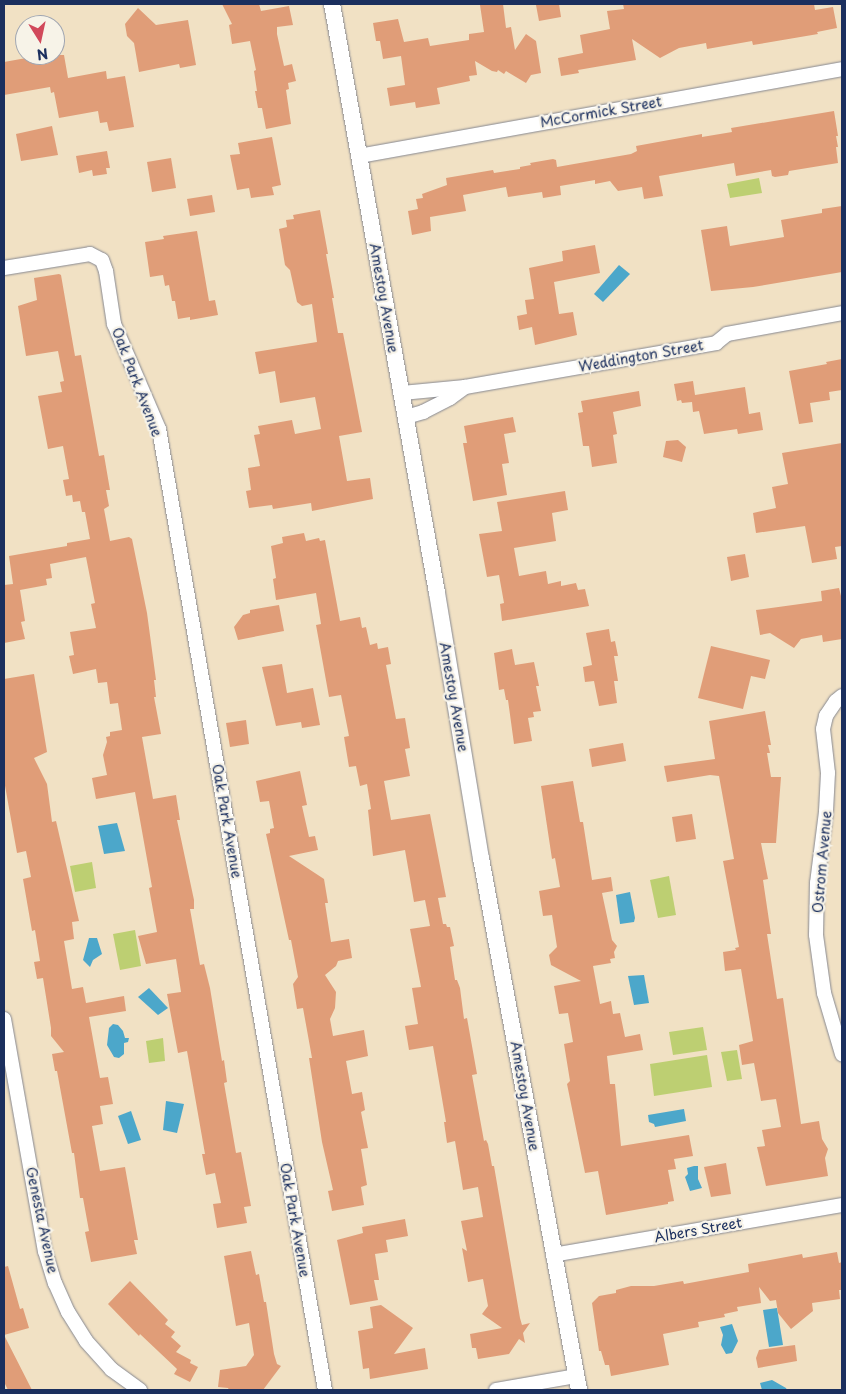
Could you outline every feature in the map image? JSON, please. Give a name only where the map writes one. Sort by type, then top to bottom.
[{"type":"street","name":"Amestoy Avenue","points":[[332,4],[402,393],[481,858],[577,1383]]},
{"type":"street","name":"McCormick Street","points":[[359,156],[842,69]]},
{"type":"street","name":"Oak Park Avenue","points":[[4,268],[90,254],[102,260],[106,271],[114,324],[159,429],[324,1390]]},
{"type":"street","name":"Weddington Street","points":[[402,393],[466,387],[716,343],[727,334],[842,314]]},
{"type":"street","name":"Weddington Street","points":[[406,417],[423,412],[466,387]]},
{"type":"street","name":"Ostrom Avenue","points":[[839,699],[826,716],[823,729],[828,773],[826,812],[817,883],[816,935],[824,993],[842,1054]]},
{"type":"street","name":"Genesta Avenue","points":[[4,1019],[45,1251],[55,1282],[68,1312],[86,1340],[111,1369],[140,1390]]},
{"type":"street","name":"Albers Street","points":[[553,1254],[842,1204]]},
{"type":"street","points":[[496,1390],[577,1383]]},
{"type":"green space","points":[[759,178],[762,193],[730,198],[727,184]]},
{"type":"green space","points":[[92,862],[96,888],[75,892],[70,866]]},
{"type":"green space","points":[[669,876],[676,915],[658,918],[650,880]]},
{"type":"green space","points":[[135,930],[141,966],[120,970],[113,934]]},
{"type":"green space","points":[[703,1027],[707,1050],[673,1055],[669,1032]]},
{"type":"green space","points":[[163,1038],[165,1061],[149,1063],[146,1041]]},
{"type":"green space","points":[[737,1050],[742,1079],[727,1081],[721,1052]]},
{"type":"green space","points":[[707,1055],[712,1087],[654,1096],[650,1064]]},
{"type":"water","points":[[619,265],[630,274],[603,302],[594,294]]},
{"type":"water","points":[[117,823],[125,851],[104,854],[98,826]]},
{"type":"water","points":[[630,892],[635,918],[634,922],[620,924],[616,895]]},
{"type":"water","points":[[89,938],[97,938],[102,954],[93,960],[90,967],[83,960]]},
{"type":"water","points":[[644,975],[649,1003],[634,1005],[628,976]]},
{"type":"water","points":[[149,988],[168,1008],[158,1015],[138,997]]},
{"type":"water","points":[[113,1024],[118,1025],[123,1031],[125,1038],[129,1038],[128,1042],[124,1043],[124,1054],[119,1058],[114,1057],[107,1045],[109,1028]]},
{"type":"water","points":[[166,1101],[184,1104],[177,1133],[163,1130]]},
{"type":"water","points":[[684,1109],[686,1121],[655,1127],[654,1124],[649,1122],[648,1115]]},
{"type":"water","points":[[131,1111],[141,1140],[128,1144],[118,1116]]},
{"type":"water","points":[[698,1166],[698,1179],[702,1188],[690,1191],[685,1177],[688,1174],[687,1168]]},
{"type":"water","points":[[777,1308],[783,1345],[769,1347],[763,1310]]},
{"type":"water","points":[[732,1324],[738,1341],[732,1353],[726,1354],[721,1345],[723,1335],[720,1327]]},
{"type":"water","points":[[772,1380],[787,1390],[762,1390],[760,1383]]},
{"type":"building","points":[[222,4],[259,4],[261,11],[289,6],[293,25],[277,27],[277,34],[284,66],[292,64],[296,81],[288,83],[289,89],[286,90],[291,124],[266,129],[262,108],[258,108],[255,91],[257,91],[254,71],[256,70],[250,41],[232,44],[229,25],[232,24]]},
{"type":"building","points":[[503,4],[506,28],[511,27],[515,50],[526,34],[536,41],[541,73],[531,75],[526,83],[506,71],[504,74],[498,70],[497,72],[492,71],[475,61],[477,75],[469,76],[470,81],[437,88],[440,104],[416,108],[415,102],[390,106],[387,88],[405,85],[401,56],[383,59],[380,41],[376,41],[373,23],[398,19],[404,42],[428,38],[430,46],[469,40],[469,34],[484,32],[480,5]]},
{"type":"building","points":[[559,4],[561,17],[539,21],[536,5]]},
{"type":"building","points":[[623,4],[814,4],[815,10],[833,7],[837,28],[817,32],[818,34],[753,45],[752,41],[707,49],[706,43],[679,48],[660,58],[632,39],[636,60],[578,70],[579,73],[561,76],[558,58],[583,53],[580,35],[610,29],[607,11],[624,9]]},
{"type":"building","points":[[138,8],[156,25],[188,20],[196,65],[180,68],[179,64],[139,72],[134,43],[127,36],[125,24]]},
{"type":"building","points":[[15,60],[15,65],[65,65],[65,61],[68,78],[106,71],[107,79],[125,76],[134,127],[109,131],[107,122],[100,123],[98,111],[59,118],[54,92],[51,93],[50,87],[4,95],[4,62]]},
{"type":"building","points":[[834,111],[838,136],[836,136],[838,147],[836,147],[838,163],[789,171],[788,175],[775,177],[772,176],[771,170],[736,176],[734,163],[659,176],[663,196],[644,199],[642,187],[618,191],[610,181],[595,184],[595,180],[560,186],[561,195],[543,198],[542,192],[508,197],[506,187],[463,195],[466,211],[430,217],[431,231],[412,235],[408,211],[418,209],[416,199],[423,198],[422,194],[447,185],[446,178],[493,170],[494,173],[520,169],[520,167],[531,165],[530,163],[553,159],[556,160],[557,167],[631,154],[637,151],[636,146],[702,134],[702,137],[732,132],[731,128]]},
{"type":"building","points":[[52,126],[58,155],[21,161],[16,134]]},
{"type":"building","points":[[272,137],[281,185],[272,187],[274,195],[251,198],[249,188],[237,190],[230,155],[240,154],[238,143]]},
{"type":"building","points":[[107,151],[110,168],[106,168],[107,174],[93,176],[92,170],[79,173],[76,156]]},
{"type":"building","points":[[171,158],[176,188],[152,192],[147,162]]},
{"type":"building","points":[[212,195],[215,212],[190,216],[187,199]]},
{"type":"building","points":[[842,206],[842,272],[753,287],[711,291],[701,230],[727,226],[730,246],[784,237],[781,220],[822,213],[822,209]]},
{"type":"building","points":[[320,210],[328,254],[326,254],[338,333],[343,333],[362,432],[339,436],[347,481],[370,478],[373,499],[312,511],[311,503],[273,509],[272,505],[249,508],[246,491],[251,490],[248,468],[260,466],[254,435],[260,434],[258,426],[292,420],[295,434],[321,429],[315,397],[280,403],[275,371],[259,374],[255,352],[317,342],[312,304],[302,306],[297,302],[290,270],[285,265],[279,229],[287,227],[286,220],[294,219],[293,215]]},
{"type":"building","points":[[197,231],[209,301],[215,300],[218,315],[190,320],[190,317],[178,319],[175,301],[172,301],[169,285],[165,286],[163,275],[150,277],[145,242],[164,239],[163,236]]},
{"type":"building","points":[[595,245],[600,273],[554,282],[559,314],[573,312],[577,335],[535,345],[532,327],[519,330],[517,316],[527,314],[525,300],[534,299],[529,268],[563,261],[562,251]]},
{"type":"building","points":[[61,275],[75,356],[81,355],[99,456],[104,455],[110,490],[106,490],[109,506],[104,509],[110,541],[129,537],[132,539],[147,613],[156,680],[154,680],[156,697],[154,697],[161,734],[142,737],[153,799],[176,795],[180,820],[177,820],[194,900],[194,909],[190,909],[200,965],[204,964],[210,988],[222,1061],[224,1060],[227,1082],[224,1083],[236,1153],[241,1152],[251,1206],[244,1207],[247,1223],[217,1228],[213,1204],[221,1203],[215,1173],[206,1175],[202,1154],[205,1154],[187,1051],[178,1053],[167,994],[181,992],[176,959],[146,964],[138,936],[157,932],[149,888],[152,887],[135,792],[96,799],[92,778],[107,775],[103,755],[107,742],[106,737],[110,736],[110,732],[122,730],[118,703],[110,704],[107,682],[98,683],[96,669],[73,674],[69,656],[74,655],[70,632],[96,628],[91,604],[95,603],[86,557],[50,564],[52,578],[46,579],[47,585],[20,590],[25,621],[21,622],[25,639],[4,643],[4,585],[13,584],[9,556],[67,546],[67,543],[90,539],[85,512],[82,512],[80,501],[73,502],[72,495],[66,496],[63,480],[69,479],[63,446],[48,449],[38,396],[62,392],[60,382],[64,381],[58,351],[26,356],[18,306],[37,300],[34,278]]},
{"type":"building","points":[[842,359],[842,390],[829,392],[830,400],[810,403],[813,422],[799,424],[789,371],[827,364],[826,362]]},
{"type":"building","points":[[693,381],[695,395],[745,387],[749,414],[760,412],[763,430],[738,434],[737,429],[704,434],[699,411],[693,412],[692,402],[682,403],[681,400],[677,401],[674,384]]},
{"type":"building","points":[[639,391],[641,406],[613,412],[617,434],[613,435],[617,463],[592,467],[589,446],[583,446],[578,413],[583,412],[581,401]]},
{"type":"building","points":[[513,417],[516,432],[504,434],[509,463],[502,464],[507,495],[473,501],[463,443],[467,443],[464,426]]},
{"type":"building","points":[[678,440],[686,447],[682,462],[663,457],[666,441]]},
{"type":"building","points":[[842,443],[842,546],[835,547],[837,559],[812,563],[805,526],[756,533],[753,513],[776,508],[772,487],[788,484],[782,453]]},
{"type":"building","points":[[565,491],[568,510],[552,513],[556,541],[514,548],[519,576],[546,571],[548,584],[561,581],[561,586],[576,583],[578,590],[585,589],[589,606],[502,621],[500,604],[504,603],[499,575],[487,577],[479,534],[502,531],[497,502]]},
{"type":"building","points":[[304,533],[306,541],[319,538],[320,541],[325,540],[340,621],[360,617],[362,628],[366,627],[370,645],[377,643],[378,649],[388,647],[391,664],[386,665],[396,719],[405,718],[410,748],[405,749],[410,776],[384,781],[391,820],[430,814],[446,897],[438,898],[443,924],[450,927],[454,946],[450,947],[455,980],[457,980],[460,988],[464,1019],[467,1018],[477,1074],[472,1075],[484,1141],[486,1140],[488,1144],[492,1166],[494,1166],[520,1318],[522,1325],[530,1323],[523,1333],[525,1343],[519,1339],[509,1354],[478,1359],[476,1348],[472,1348],[470,1334],[502,1328],[482,1314],[488,1306],[483,1279],[468,1282],[462,1248],[467,1251],[461,1221],[483,1217],[478,1187],[463,1190],[455,1141],[447,1143],[444,1122],[446,1122],[433,1046],[409,1050],[405,1026],[418,1024],[412,988],[421,987],[410,929],[430,926],[425,900],[414,902],[405,850],[373,856],[368,810],[371,809],[367,784],[360,786],[356,766],[349,767],[344,737],[349,736],[341,695],[329,697],[316,625],[321,624],[316,593],[276,600],[273,579],[276,578],[271,546],[283,543],[282,537]]},
{"type":"building","points":[[745,554],[749,577],[731,581],[727,557]]},
{"type":"building","points":[[839,588],[842,600],[842,639],[823,642],[822,635],[801,639],[794,648],[770,633],[760,635],[756,610],[822,601],[821,591]]},
{"type":"building","points":[[279,605],[284,631],[238,640],[234,627],[243,615],[250,613],[250,610]]},
{"type":"building","points":[[609,629],[611,642],[615,641],[618,656],[614,656],[618,681],[614,681],[617,703],[599,706],[594,681],[585,682],[583,667],[592,665],[586,633]]},
{"type":"building","points":[[711,646],[770,660],[765,679],[751,676],[743,709],[698,698]]},
{"type":"building","points":[[512,649],[515,665],[534,662],[539,686],[536,686],[541,711],[533,712],[534,717],[528,718],[532,741],[514,744],[508,700],[506,700],[504,689],[499,690],[494,653]]},
{"type":"building","points":[[282,664],[287,693],[313,688],[320,725],[302,728],[301,722],[276,726],[262,667]]},
{"type":"building","points":[[34,674],[47,752],[34,758],[47,784],[52,822],[56,821],[79,921],[72,922],[74,939],[64,941],[72,989],[83,987],[86,1003],[124,996],[126,1011],[89,1017],[100,1078],[108,1077],[113,1104],[100,1106],[103,1124],[92,1126],[100,1171],[125,1167],[138,1240],[134,1240],[137,1254],[91,1262],[85,1232],[89,1231],[83,1198],[80,1198],[74,1153],[72,1153],[57,1071],[55,1071],[52,1054],[64,1052],[51,1036],[43,978],[37,979],[34,962],[40,961],[35,930],[32,931],[23,879],[31,877],[26,851],[17,853],[4,780],[4,679]]},
{"type":"building","points":[[765,711],[771,745],[768,745],[770,753],[767,753],[771,777],[781,777],[776,843],[761,843],[768,879],[763,880],[771,934],[767,934],[777,999],[783,998],[801,1124],[819,1121],[822,1139],[828,1149],[825,1158],[828,1176],[766,1186],[757,1147],[765,1146],[762,1130],[781,1127],[776,1099],[761,1101],[754,1063],[742,1065],[739,1045],[753,1041],[741,969],[725,971],[723,952],[736,950],[735,948],[739,947],[723,861],[734,859],[719,776],[710,775],[667,782],[664,766],[715,759],[709,721]]},
{"type":"building","points":[[246,720],[249,744],[230,747],[226,723]]},
{"type":"building","points":[[623,743],[626,761],[592,767],[589,749]]},
{"type":"building","points":[[300,771],[307,805],[302,806],[309,837],[315,836],[318,850],[289,856],[324,879],[328,903],[325,903],[331,942],[349,939],[352,958],[338,961],[336,966],[325,975],[336,992],[335,1008],[330,1019],[333,1036],[364,1030],[368,1056],[346,1061],[352,1094],[362,1092],[365,1110],[361,1112],[368,1148],[361,1149],[367,1185],[361,1187],[364,1205],[332,1211],[328,1191],[333,1190],[322,1142],[309,1058],[312,1058],[303,1008],[297,1009],[293,984],[298,977],[266,834],[270,833],[270,829],[274,828],[269,801],[260,802],[256,781]]},
{"type":"building","points":[[573,781],[580,822],[583,822],[592,880],[611,877],[613,891],[602,893],[612,940],[617,946],[614,952],[615,958],[610,959],[611,963],[593,966],[600,1004],[611,1001],[613,1014],[620,1013],[625,1037],[640,1034],[643,1050],[607,1056],[610,1084],[615,1084],[621,1146],[689,1135],[693,1156],[674,1159],[676,1169],[668,1170],[674,1201],[668,1202],[668,1204],[606,1215],[598,1171],[585,1173],[567,1084],[570,1081],[564,1044],[573,1042],[568,1013],[559,1014],[554,986],[581,981],[551,965],[549,955],[557,947],[552,915],[543,916],[539,891],[560,887],[555,858],[552,859],[541,786]]},
{"type":"building","points":[[692,814],[696,839],[676,842],[672,817]]},
{"type":"building","points":[[726,1163],[731,1194],[711,1197],[704,1167]]},
{"type":"building","points":[[405,1219],[408,1236],[386,1240],[388,1252],[375,1254],[379,1280],[374,1280],[378,1300],[350,1305],[337,1240],[363,1233],[362,1227]]},
{"type":"building","points":[[251,1251],[256,1275],[259,1274],[264,1302],[266,1302],[274,1354],[277,1364],[281,1366],[263,1390],[229,1390],[228,1388],[218,1387],[220,1370],[246,1366],[254,1355],[249,1323],[236,1326],[224,1256]]},
{"type":"building","points":[[837,1252],[839,1263],[842,1262],[842,1290],[839,1290],[840,1299],[812,1303],[813,1311],[791,1329],[778,1313],[776,1300],[770,1301],[759,1287],[761,1303],[737,1307],[738,1311],[724,1314],[725,1317],[698,1322],[699,1327],[663,1334],[669,1365],[611,1376],[609,1365],[605,1365],[601,1351],[599,1351],[592,1303],[599,1296],[616,1293],[616,1290],[631,1286],[654,1286],[683,1281],[684,1284],[749,1272],[748,1264],[802,1254],[803,1258]]},
{"type":"building","points":[[8,1266],[20,1309],[23,1308],[29,1328],[4,1335],[4,1267]]},
{"type":"building","points":[[130,1281],[168,1320],[165,1324],[175,1332],[171,1337],[181,1346],[176,1352],[191,1360],[190,1363],[198,1367],[190,1382],[174,1374],[177,1369],[140,1334],[139,1336],[108,1304]]},
{"type":"building","points":[[381,1305],[413,1328],[394,1354],[425,1348],[428,1369],[370,1379],[369,1368],[363,1369],[358,1331],[373,1328],[370,1307]]},
{"type":"building","points":[[4,1335],[32,1390],[8,1390],[4,1382]]},
{"type":"building","points":[[795,1345],[797,1361],[758,1368],[756,1358],[759,1350]]}]
